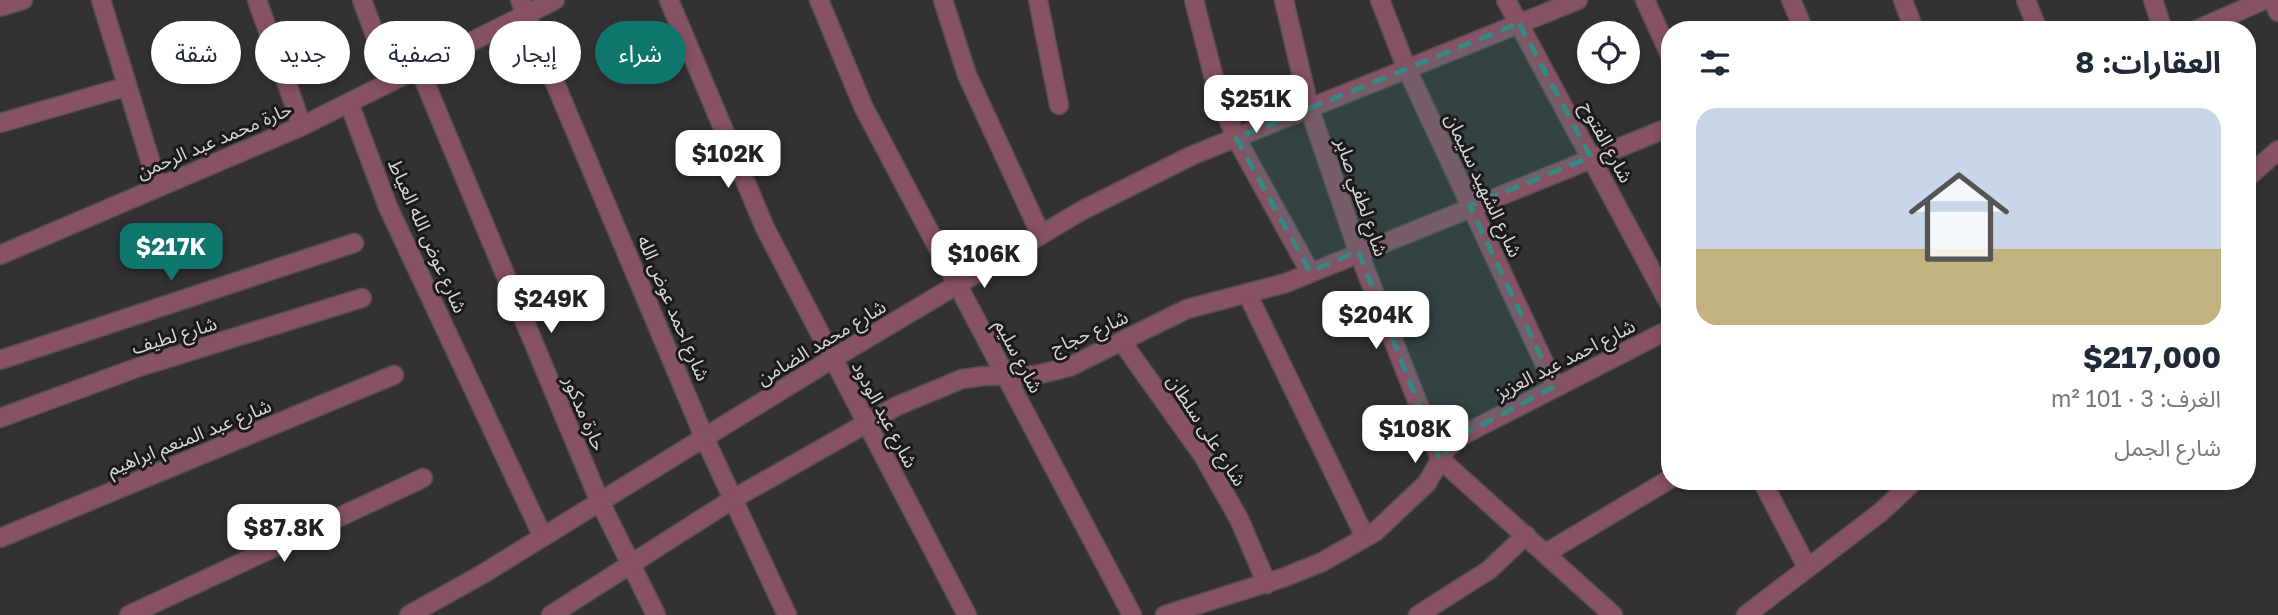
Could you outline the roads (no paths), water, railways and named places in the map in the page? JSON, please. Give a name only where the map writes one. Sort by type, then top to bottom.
[{"type":"street","points":[[0,7],[23,0]]},
{"type":"street","points":[[101,0],[125,87],[158,187]]},
{"type":"street","points":[[257,0],[302,125]]},
{"type":"street","points":[[362,0],[370,21]]},
{"type":"street","name":"حارة محمد عبد الرحمن","points":[[475,36],[523,8],[555,0]]},
{"type":"street","name":"شارع عبد الودود","points":[[669,0],[765,228],[967,615]]},
{"type":"street","name":"شارع سليم","points":[[819,0],[863,106],[1132,615]]},
{"type":"street","points":[[943,0],[972,86],[1041,235]]},
{"type":"street","points":[[1038,0],[1059,105]]},
{"type":"street","points":[[1195,0],[1218,94],[1236,138],[1310,272]]},
{"type":"street","name":"شارع لطفي صابر","points":[[1284,0],[1309,107],[1358,251],[1440,458],[1453,474],[1526,535],[1614,615]]},
{"type":"street","name":"شارع الشهيد سليمان","points":[[1380,0],[1406,67],[1555,386]]},
{"type":"street","name":"شارع الفتوح","points":[[1506,0],[1661,288]]},
{"type":"street","name":"شارع محمد الضامن","points":[[409,615],[705,439],[956,284],[1041,235],[1193,155],[1578,0]]},
{"type":"street","points":[[1645,0],[1661,35]]},
{"type":"street","points":[[1791,0],[1800,21]]},
{"type":"street","points":[[1903,0],[1910,21]]},
{"type":"street","points":[[2026,0],[2034,21]]},
{"type":"street","points":[[2152,0],[2160,21]]},
{"type":"street","points":[[2216,21],[2264,0]]},
{"type":"street","points":[[2273,0],[2278,12]]},
{"type":"street","name":"شارع احمد عوض الله","points":[[523,8],[705,439],[788,615]]},
{"type":"street","name":"حارة محمد عبد الرحمن","points":[[0,255],[302,125],[386,84]]},
{"type":"street","name":"حارة مدكور","points":[[426,84],[600,502],[656,615]]},
{"type":"street","points":[[0,123],[125,87]]},
{"type":"street","name":"شارع عوض الله العياط","points":[[349,103],[388,207],[542,537]]},
{"type":"street","name":"شارع حجاج","points":[[551,615],[733,499],[897,406],[962,379],[1036,375],[1069,367],[1187,309],[1286,283],[1358,251],[1661,131]]},
{"type":"street","points":[[2256,170],[2278,150]]},
{"type":"street","points":[[0,360],[354,243]]},
{"type":"street","points":[[1247,293],[1365,537]]},
{"type":"street","name":"شارع لطيف","points":[[0,418],[139,367],[362,298]]},
{"type":"street","name":"شارع احمد عبد العزيز","points":[[1165,615],[1267,584],[1322,562],[1376,532],[1427,483],[1440,458],[1461,436],[1661,333]]},
{"type":"street","name":"شارع على سلطان","points":[[1122,342],[1204,457],[1238,519],[1267,584]]},
{"type":"street","name":"شارع عبد المنعم ابراهيم","points":[[0,538],[394,375]]},
{"type":"street","points":[[129,615],[423,478]]},
{"type":"street","points":[[1546,553],[1661,484]]},
{"type":"street","points":[[1767,490],[1807,567]]},
{"type":"street","points":[[1745,615],[1881,512],[1904,490]]},
{"type":"street","points":[[1418,615],[1489,570],[1526,535]]}]
